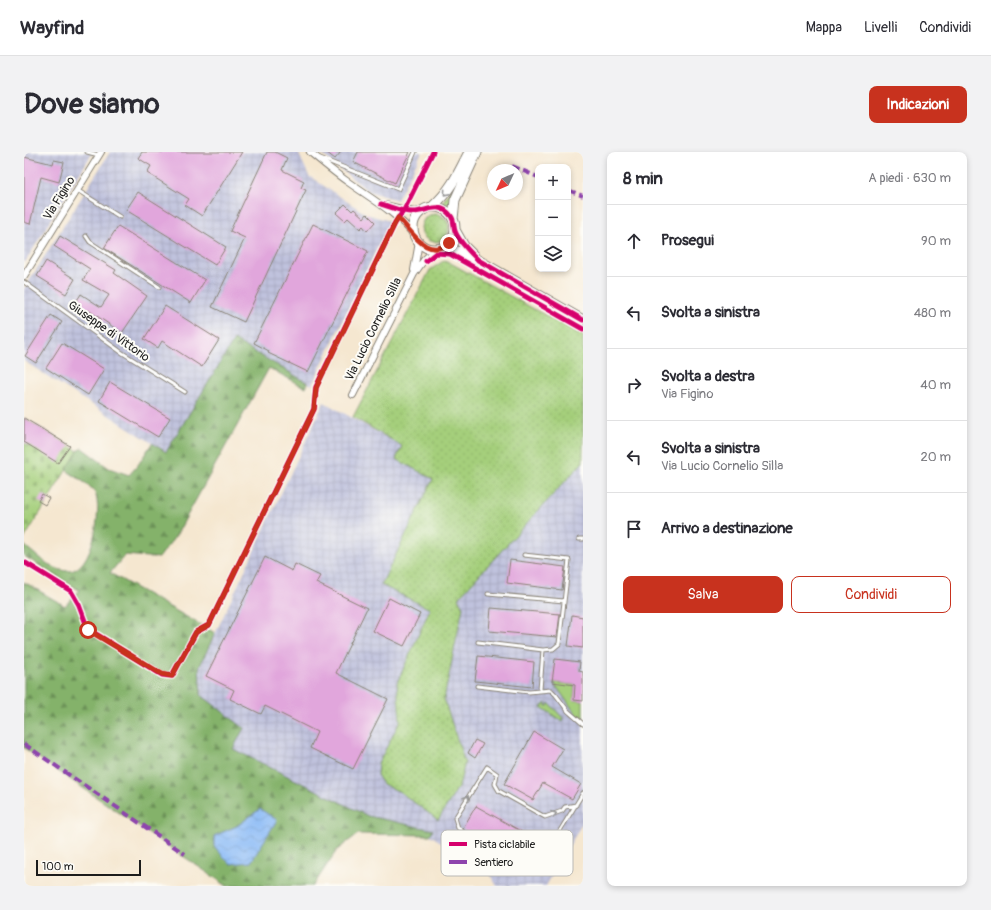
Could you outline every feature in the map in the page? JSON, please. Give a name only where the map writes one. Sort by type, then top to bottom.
[{"type":"street","name":"Via Lucio Cornelio Silla","points":[[414,274],[417,239],[414,223],[418,215],[445,195],[453,184],[469,152]]},
{"type":"street","points":[[477,152],[455,200],[453,218],[455,230],[464,246],[478,260]]},
{"type":"street","name":"Via Figino","points":[[24,275],[100,154]]},
{"type":"street","points":[[312,154],[348,182],[381,204],[398,218],[426,247],[440,247],[478,260],[583,320]]},
{"type":"street","points":[[381,204],[414,212],[428,208],[442,209],[453,218]]},
{"type":"street","name":"Via Lucio Cornelio Silla","points":[[353,395],[414,274],[424,260],[452,239],[455,230]]},
{"type":"lane","points":[[87,152],[100,154]]},
{"type":"lane","points":[[312,154],[398,189],[415,152]]},
{"type":"lane","points":[[77,190],[120,217]]},
{"type":"lane","points":[[86,236],[90,242],[159,287]]},
{"type":"lane","name":"Giuseppe di Vittorio","points":[[24,282],[121,352],[185,392]]},
{"type":"lane","points":[[478,642],[543,650],[553,649],[559,644],[569,560],[524,555]]},
{"type":"lane","points":[[488,594],[564,601]]},
{"type":"lane","points":[[540,690],[543,650]]},
{"type":"lane","points":[[477,686],[529,692],[551,690],[556,694],[568,711],[583,724]]},
{"type":"lane","points":[[461,830],[458,828],[455,818],[486,767],[497,774],[495,784],[499,791],[545,817],[562,811],[565,807],[576,805]]},
{"type":"lane","points":[[561,830],[583,793]]},
{"type":"path","points":[[404,210],[433,152]]},
{"type":"path","points":[[24,562],[71,591],[79,605],[88,630],[162,674],[172,676],[196,632],[209,625],[314,409],[316,388],[398,218]]},
{"type":"shaded area","points":[[24,152],[93,152],[24,264]]},
{"type":"shaded area","points":[[110,152],[298,152],[309,176],[366,214],[390,221],[312,385],[234,340],[166,452],[24,361],[24,289]]},
{"type":"shaded area","points":[[319,152],[422,152],[397,200],[368,191]]},
{"type":"shaded area","points":[[324,402],[402,446],[396,459],[433,479],[381,585],[430,608],[397,683],[400,721],[378,764],[383,784],[400,792],[438,820],[465,763],[444,699],[463,607],[458,598],[583,462],[583,822],[573,839],[573,830],[441,830],[441,842],[430,835],[432,830],[368,816],[232,749],[244,728],[201,695],[199,668]]},
{"type":"shaded area","points":[[491,876],[552,876],[546,886],[497,886]]},
{"type":"green space","points":[[455,185],[449,208],[441,204]]},
{"type":"green space","points":[[435,214],[445,218],[449,228],[445,238],[435,242],[425,238],[421,228],[425,218]]},
{"type":"green space","points":[[445,260],[583,336],[583,462],[458,598],[463,607],[444,699],[465,763],[459,786],[438,820],[400,792],[383,784],[377,775],[378,764],[400,721],[397,683],[430,609],[381,585],[433,479],[396,459],[402,446],[353,417],[430,270]]},
{"type":"green space","points":[[234,340],[308,383],[306,388],[269,368],[177,534],[159,558],[125,555],[110,573],[215,633],[199,668],[201,695],[244,728],[233,749],[368,816],[433,830],[430,835],[358,834],[337,850],[313,886],[227,886],[24,748],[24,582],[65,606],[79,590],[24,556],[24,545],[45,562],[63,570],[69,571],[77,568],[84,561],[94,538],[98,512],[97,501],[95,493],[90,487],[66,470],[78,451],[82,448],[109,468],[129,475],[138,465],[152,443],[166,452]],"holes":[[[260,809],[214,846],[214,836],[237,826]]]},
{"type":"green space","points":[[24,418],[78,451],[24,539]]},
{"type":"green space","points":[[553,682],[575,685],[574,700],[583,701],[583,720],[576,714]]},
{"type":"green space","points":[[546,703],[546,706],[548,706],[549,703],[563,718],[562,721],[541,707]]},
{"type":"water","points":[[260,809],[277,820],[251,862],[230,864],[214,846],[214,836],[237,826]]},
{"type":"building","points":[[142,152],[242,152],[202,216],[185,205],[189,199],[147,173],[151,166],[138,158]]},
{"type":"building","points":[[267,152],[275,152],[287,158],[282,170],[304,181],[301,188],[306,190],[244,322],[212,307],[245,238],[230,231]]},
{"type":"building","points":[[326,152],[341,152],[335,159]]},
{"type":"building","points":[[358,152],[410,152],[395,183],[353,162]]},
{"type":"building","points":[[24,157],[53,164],[54,160],[64,162],[59,182],[41,177],[30,224],[24,222]]},
{"type":"building","points":[[138,192],[226,247],[215,265],[126,210]]},
{"type":"building","points":[[345,204],[352,211],[354,209],[364,218],[367,214],[375,222],[367,231],[363,226],[360,229],[348,218],[345,221],[336,213]]},
{"type":"building","points":[[313,224],[368,251],[308,372],[268,353],[269,351],[254,343]]},
{"type":"building","points":[[118,226],[205,280],[191,303],[104,248]]},
{"type":"building","points":[[60,236],[116,270],[114,273],[147,296],[122,333],[88,310],[86,313],[74,305],[81,294],[101,307],[109,295],[83,280],[90,269],[54,246]]},
{"type":"building","points":[[46,261],[75,279],[66,294],[37,276]]},
{"type":"building","points":[[165,306],[219,340],[202,367],[162,341],[158,348],[144,339]]},
{"type":"building","points":[[51,315],[62,322],[36,363],[25,356]]},
{"type":"building","points":[[62,343],[104,369],[88,395],[46,368]]},
{"type":"building","points":[[110,382],[170,418],[158,437],[99,401]]},
{"type":"building","points":[[24,418],[70,446],[58,463],[24,442]]},
{"type":"building","points":[[42,494],[49,498],[45,505],[38,501]]},
{"type":"building","points":[[265,557],[292,571],[295,564],[320,576],[316,583],[367,608],[336,673],[388,699],[353,769],[310,748],[317,732],[265,706],[261,714],[230,699],[234,690],[206,676]]},
{"type":"building","points":[[510,560],[565,567],[562,590],[507,583]]},
{"type":"building","points":[[389,598],[420,614],[404,646],[373,631]]},
{"type":"building","points":[[491,608],[560,614],[557,637],[489,631]]},
{"type":"building","points":[[572,615],[583,617],[583,648],[568,646]]},
{"type":"building","points":[[478,656],[534,662],[532,687],[475,681]]},
{"type":"building","points":[[555,659],[580,662],[579,671],[583,672],[583,701],[574,700],[575,685],[552,682]]},
{"type":"building","points":[[534,732],[563,749],[552,767],[581,784],[572,799],[543,783],[533,800],[504,784]]},
{"type":"building","points":[[475,740],[483,744],[475,758],[468,753]]},
{"type":"building","points":[[476,806],[519,830],[464,830],[463,828]]},
{"type":"marked path","points":[[523,171],[535,176]]},
{"type":"marked path","points":[[571,191],[583,196]]},
{"type":"marked path","points":[[24,744],[185,854]]},
{"type":"cycle path","points":[[24,562],[71,591],[79,605],[88,629],[162,675],[172,676],[196,632],[209,625],[314,409],[316,387],[395,223],[404,210],[433,152]]},
{"type":"cycle path","points":[[381,204],[410,212],[434,208],[447,211],[452,218],[455,231],[459,239],[478,260],[583,320]]},
{"type":"cycle path","points":[[426,261],[436,253],[450,254],[583,329]]},
{"type":"route","points":[[88,630],[162,674],[172,676],[196,632],[209,625],[314,409],[316,388],[362,289],[398,218],[409,228],[419,242],[426,247],[436,249],[449,243]]}]
